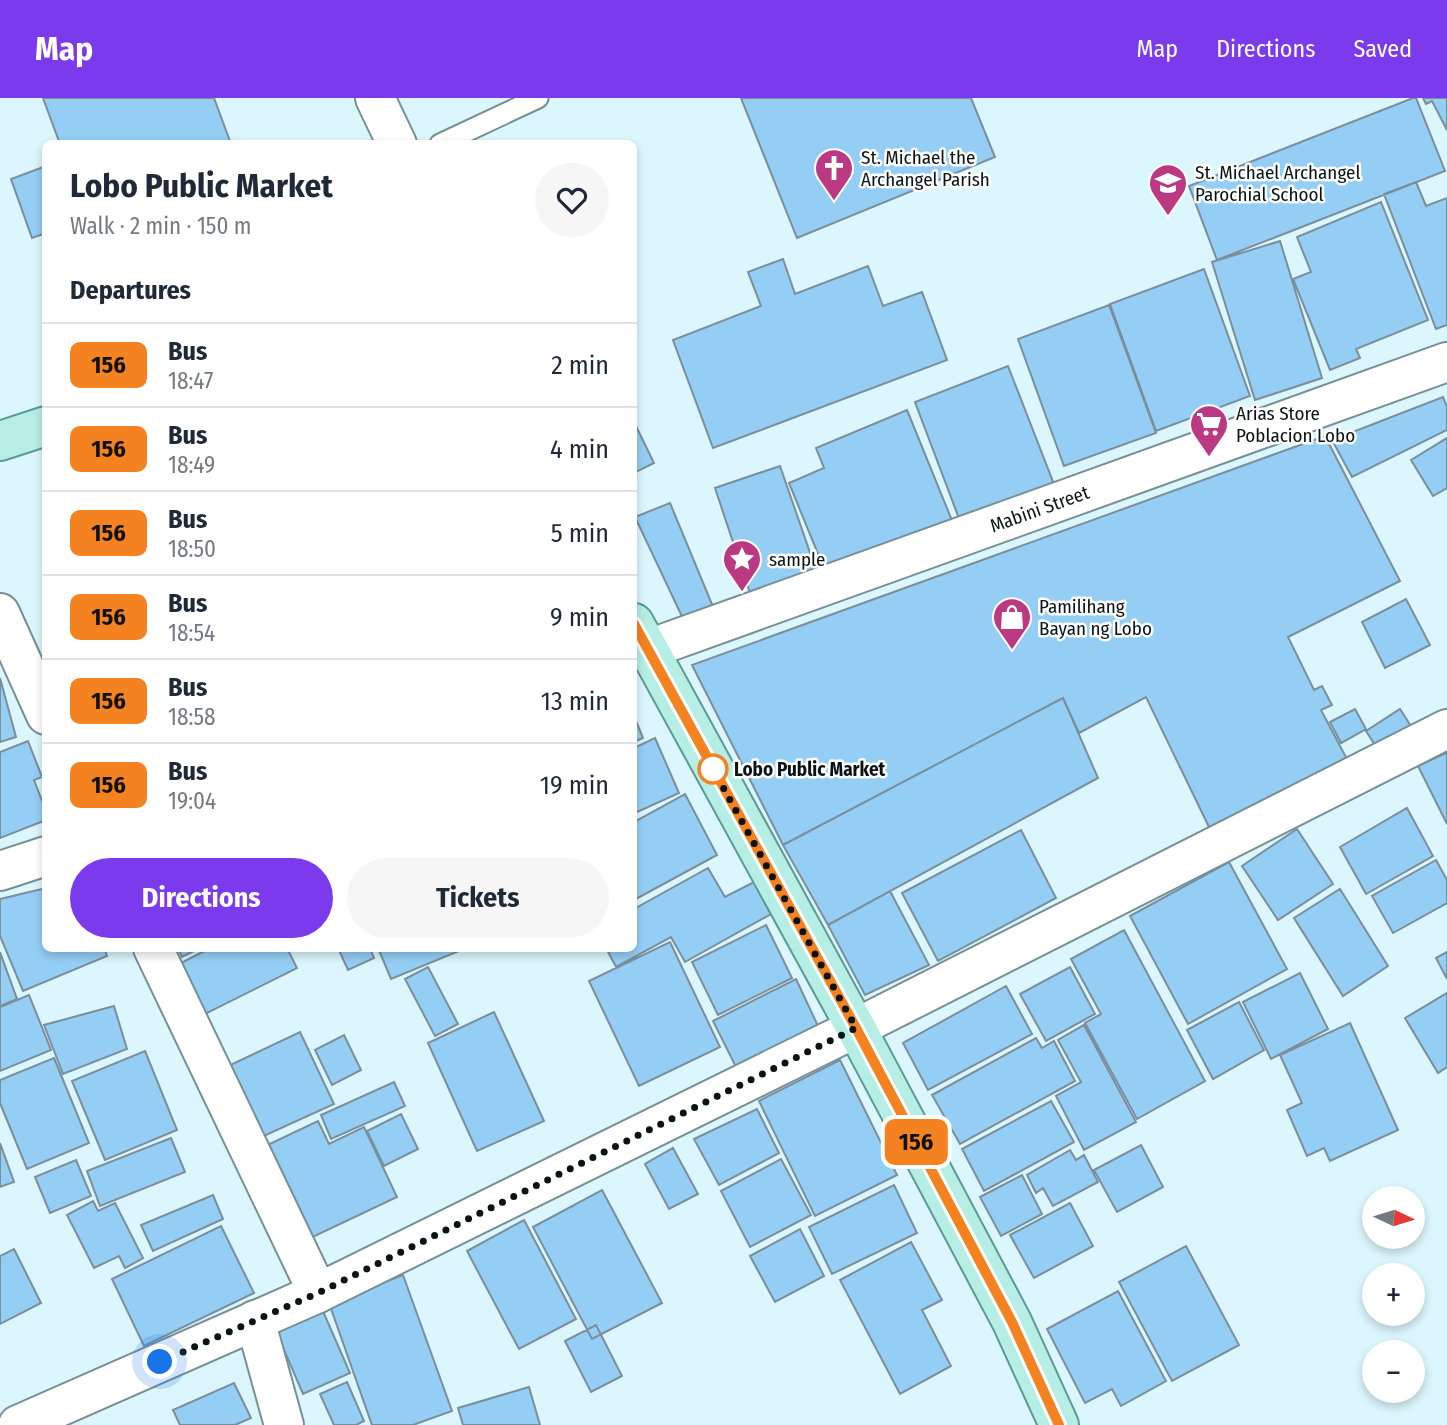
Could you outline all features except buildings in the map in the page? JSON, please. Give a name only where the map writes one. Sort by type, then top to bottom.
[{"type":"main road","points":[[0,441],[42,427]]},
{"type":"main road","points":[[638,642],[856,1028],[1012,1322],[1059,1425]]},
{"type":"street","points":[[375,98],[395,140]]},
{"type":"street","name":"Mabini Street","points":[[638,642],[1447,362]]},
{"type":"street","points":[[0,613],[42,706]]},
{"type":"street","points":[[18,1425],[318,1293],[856,1028],[1447,729]]},
{"type":"street","points":[[0,871],[42,857]]},
{"type":"street","points":[[155,952],[318,1293]]},
{"type":"street","points":[[255,1320],[284,1425]]},
{"type":"lane","points":[[449,140],[538,98]]},
{"type":"bus line","name":"156","points":[[637,630],[856,1028],[1012,1322],[1059,1425]]},
{"type":"place","name":"St. Michael the Archangel Parish","points":[[834,202]]},
{"type":"place","name":"St. Michael Archangel Parochial School","points":[[1168,217]]},
{"type":"place","name":"Arias Store Poblacion Lobo","points":[[1209,458]]},
{"type":"place","name":"sample","points":[[742,593]]},
{"type":"place","name":"Pamilihang Bayan ng Lobo","points":[[1012,651]]},
{"type":"place","name":"Lobo Public Market","points":[[713,769]]},
{"type":"route","points":[[160,1362],[318,1293],[856,1028],[713,769]]}]
